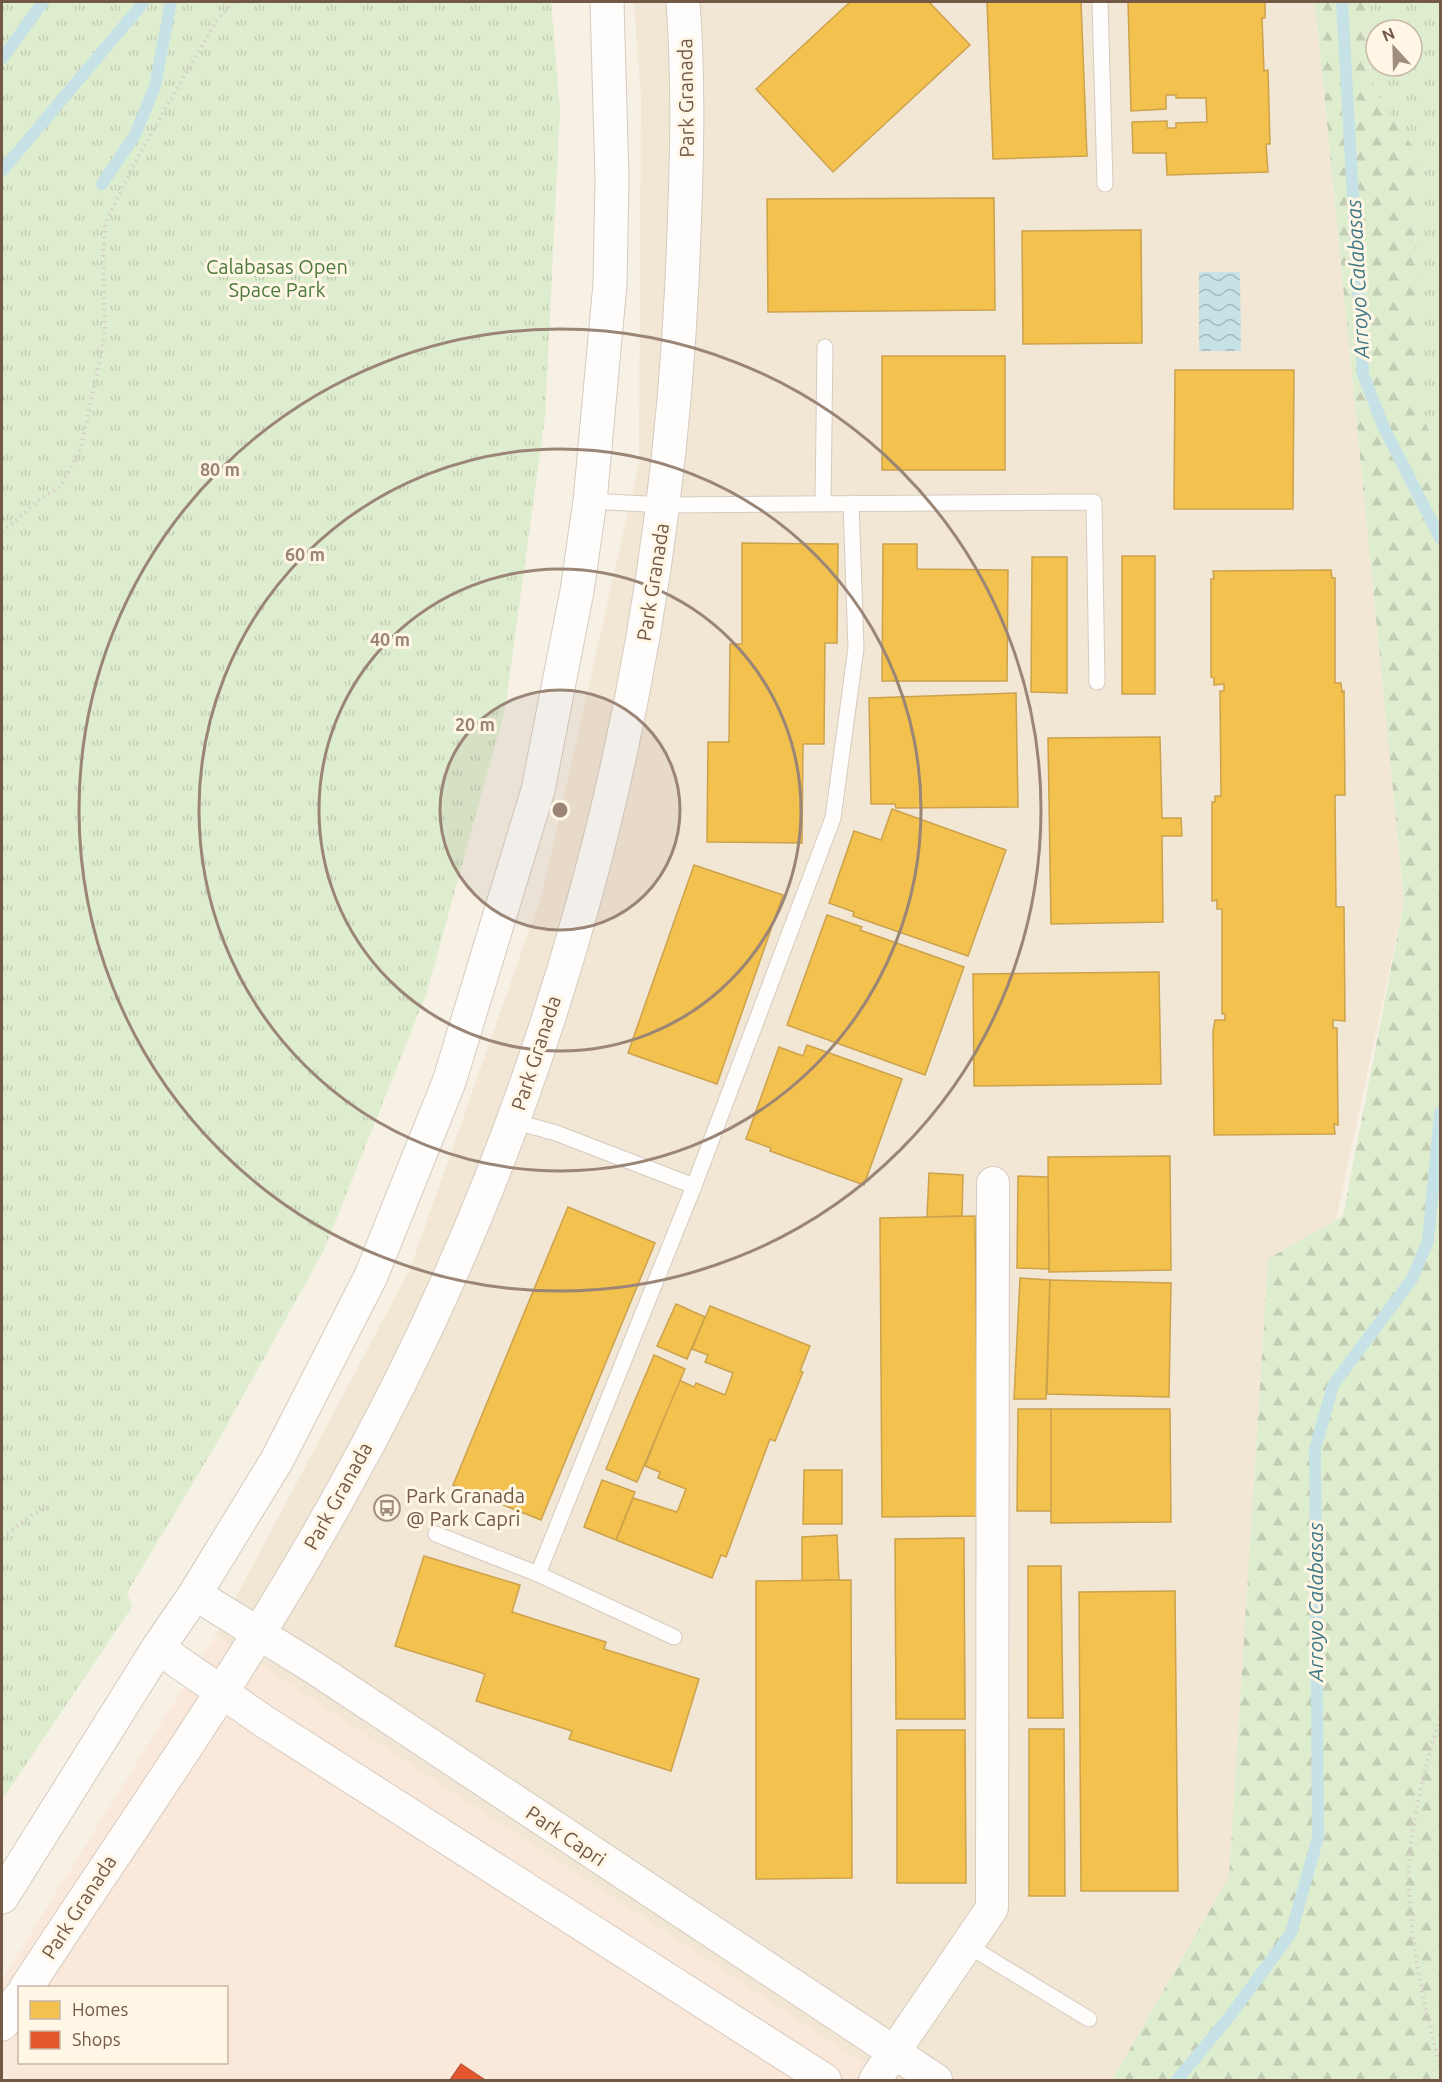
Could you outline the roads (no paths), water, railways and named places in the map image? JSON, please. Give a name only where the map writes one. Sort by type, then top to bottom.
[{"type":"street","points":[[2,1897],[158,1648],[195,1594],[277,1460],[371,1276],[449,1082],[538,790],[577,591],[590,501],[610,284],[612,179],[607,2]]},
{"type":"street","name":"Park Granada","points":[[27,1986],[261,1633],[341,1495],[411,1359],[500,1158],[536,1056],[596,862],[622,754],[646,632],[665,505],[677,389],[688,147],[683,2]]},
{"type":"street","points":[[875,2080],[992,1908],[993,1183]]},
{"type":"street","name":"Park Capri","points":[[195,1594],[261,1633],[936,2080]]},
{"type":"street","points":[[158,1648],[275,1728],[825,2080]]},
{"type":"street","points":[[2,2024],[18,2000]]},
{"type":"lane","points":[[1100,2],[1105,184]]},
{"type":"lane","points":[[823,503],[825,347]]},
{"type":"lane","points":[[590,501],[665,505],[1094,502],[1097,682]]},
{"type":"lane","points":[[538,1574],[694,1186],[833,818],[856,648],[851,503]]},
{"type":"lane","points":[[513,1121],[556,1133],[694,1186]]},
{"type":"lane","points":[[436,1534],[538,1574],[674,1637]]},
{"type":"lane","points":[[967,1945],[1089,2019]]},
{"type":"water","points":[[1199,272],[1240,272],[1241,351],[1199,351]]},
{"type":"waterway","points":[[2,59],[43,2]]},
{"type":"waterway","points":[[2,171],[144,2]]},
{"type":"waterway","points":[[102,184],[135,135],[155,86],[171,2]]},
{"type":"waterway","name":"Arroyo Calabasas","points":[[1342,2],[1363,374],[1383,426],[1440,538]]},
{"type":"waterway","name":"Arroyo Calabasas","points":[[1177,2080],[1230,2016],[1291,1933],[1318,1837],[1315,1449],[1333,1385],[1412,1279],[1428,1241],[1440,1113]]},
{"type":"place","name":"Park Granada @ Park Capri","points":[[387,1508]]},
{"type":"park label","name":"Calabasas Open Space Park","points":[[277,278]]}]
